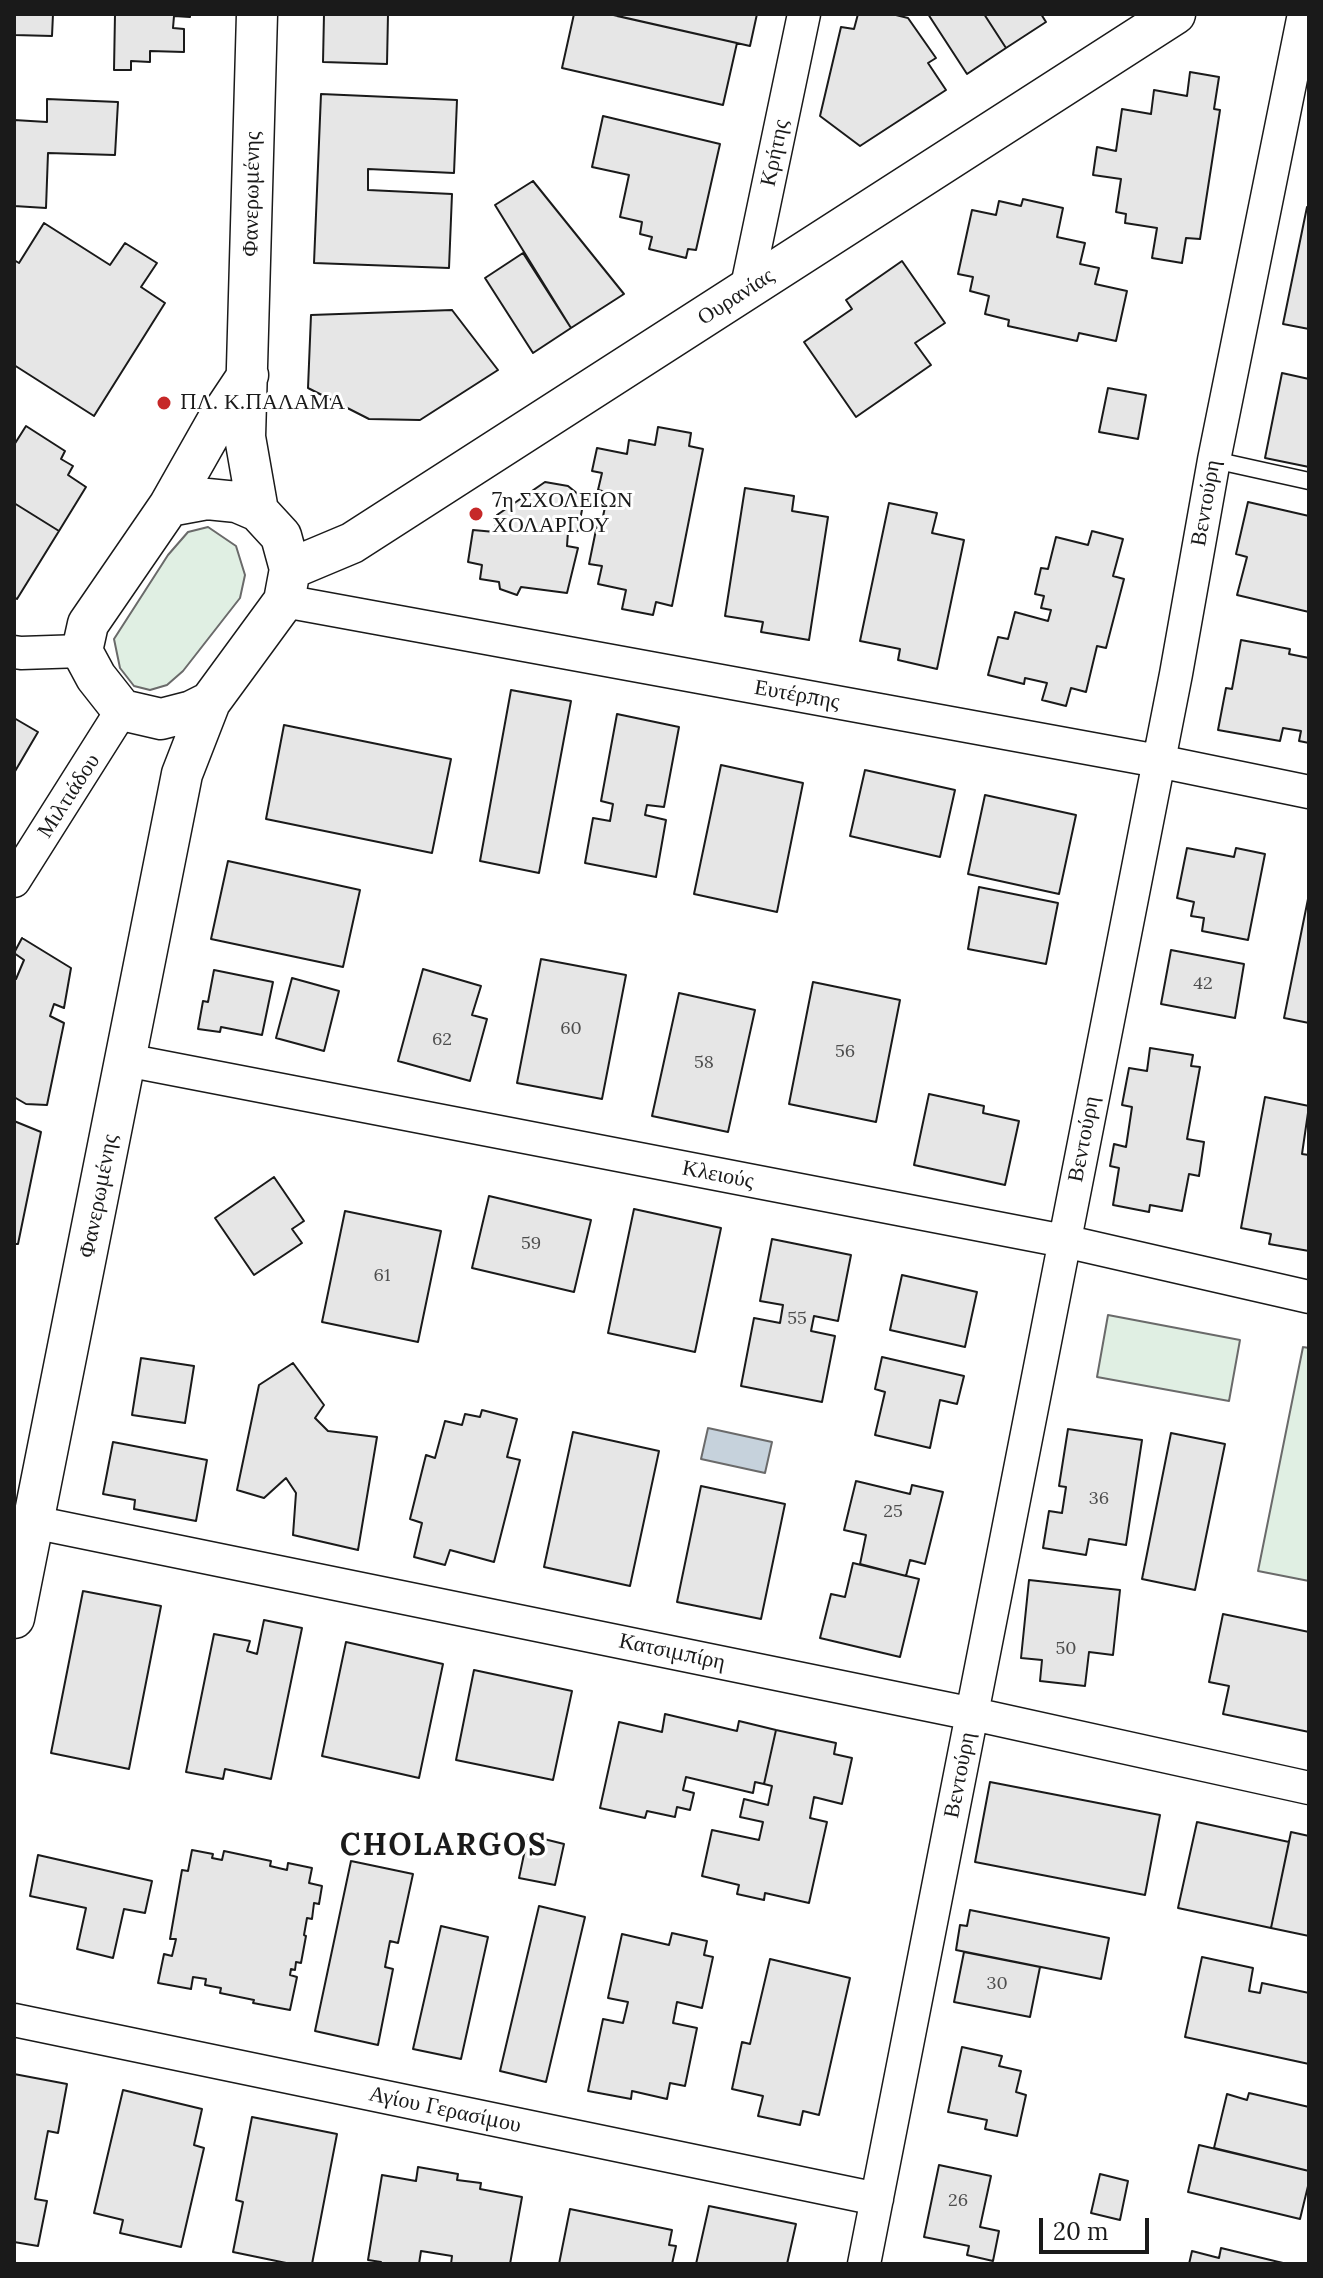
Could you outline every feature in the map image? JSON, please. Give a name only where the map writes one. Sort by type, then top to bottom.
[{"type":"street","name":"Φανερωμένης","points":[[257,14],[245,437],[258,511]]},
{"type":"street","name":"Κρήτης","points":[[746,291],[804,14]]},
{"type":"street","name":"Ουρανίας","points":[[287,585],[1175,14]]},
{"type":"street","name":"Βεντούρη","points":[[864,2264],[1176,674],[1214,460],[1304,14]]},
{"type":"street","points":[[169,506],[207,499],[237,502],[258,511],[281,536],[287,585],[210,702],[192,711],[161,719],[122,710],[96,677],[82,651],[88,624],[169,506],[216,423],[248,375]]},
{"type":"street","name":"Ευτέρπης","points":[[287,585],[1309,792]]},
{"type":"street","points":[[14,652],[82,651]]},
{"type":"street","name":"Φανερωμένης","points":[[14,1618],[182,774],[210,702]]},
{"type":"street","name":"Μιλτιάδου","points":[[14,881],[122,710]]},
{"type":"street","name":"Φανερωμένης","points":[[161,719],[179,743],[182,774]]},
{"type":"street","name":"Κλειούς","points":[[126,1060],[1064,1241],[1309,1297]]},
{"type":"street","name":"Κατσιμπίρη","points":[[33,1522],[973,1714],[1309,1788]]},
{"type":"street","name":"Αγίου Γερασίμου","points":[[14,2020],[877,2199]]},
{"type":"lane","points":[[1214,460],[1309,481]]},
{"type":"green space","points":[[208,527],[236,546],[245,575],[240,598],[183,671],[167,685],[150,690],[134,686],[120,668],[114,639],[168,555],[188,532]]},
{"type":"green space","points":[[1108,1315],[1240,1340],[1229,1401],[1097,1377]]},
{"type":"green space","points":[[1303,1347],[1309,1348],[1309,1581],[1258,1571]]},
{"type":"shaded area","points":[[708,1428],[772,1442],[765,1473],[701,1459]]},
{"type":"building","points":[[14,14],[53,14],[52,36],[14,35]]},
{"type":"building","points":[[115,14],[190,14],[190,17],[174,16],[173,28],[184,29],[184,52],[150,51],[150,62],[131,61],[131,70],[114,70]]},
{"type":"building","points":[[324,14],[388,14],[387,64],[323,62]]},
{"type":"building","points":[[574,14],[609,14],[737,43],[723,105],[562,68]]},
{"type":"building","points":[[618,14],[757,14],[750,46]]},
{"type":"building","points":[[858,14],[892,14],[908,18],[936,58],[928,63],[946,90],[860,146],[820,116],[841,27],[854,29]]},
{"type":"building","points":[[928,14],[984,14],[1006,48],[967,74]]},
{"type":"building","points":[[984,14],[1041,14],[1046,22],[1006,48]]},
{"type":"building","points":[[1190,72],[1219,77],[1214,109],[1220,110],[1200,239],[1186,238],[1182,263],[1152,258],[1157,228],[1125,223],[1126,214],[1116,212],[1121,179],[1093,175],[1097,147],[1116,151],[1122,109],[1151,114],[1154,90],[1187,96]]},
{"type":"building","points":[[321,94],[457,100],[454,173],[368,169],[368,190],[452,194],[449,268],[314,263]]},
{"type":"building","points":[[47,99],[118,102],[115,155],[48,153],[46,208],[14,206],[14,120],[47,122]]},
{"type":"building","points":[[603,116],[720,144],[696,250],[688,249],[686,258],[649,249],[652,237],[640,234],[642,222],[620,217],[629,175],[592,167]]},
{"type":"building","points":[[533,181],[624,294],[571,328],[495,205]]},
{"type":"building","points":[[1023,199],[1063,208],[1057,237],[1085,243],[1080,264],[1099,268],[1095,284],[1127,291],[1116,341],[1079,333],[1077,341],[1008,326],[1009,320],[985,314],[989,296],[970,291],[973,277],[958,274],[972,210],[996,215],[999,201],[1021,206]]},
{"type":"building","points":[[1309,208],[1309,329],[1283,324]]},
{"type":"building","points":[[44,223],[110,265],[125,243],[157,263],[141,287],[165,303],[94,416],[14,365],[14,260],[19,263]]},
{"type":"building","points":[[523,253],[571,328],[533,353],[485,278]]},
{"type":"building","points":[[902,261],[945,323],[915,343],[931,365],[856,417],[804,342],[852,309],[846,300]]},
{"type":"building","points":[[452,310],[498,370],[420,420],[369,419],[308,388],[311,315]]},
{"type":"building","points":[[1282,373],[1309,379],[1309,467],[1265,458]]},
{"type":"building","points":[[1108,388],[1146,395],[1138,439],[1099,432]]},
{"type":"building","points":[[26,426],[65,451],[61,459],[73,466],[68,475],[86,487],[59,531],[14,503],[14,445]]},
{"type":"building","points":[[658,427],[691,433],[689,446],[703,449],[672,606],[656,602],[653,615],[622,609],[626,590],[598,584],[602,566],[589,564],[597,525],[601,526],[605,507],[612,509],[615,494],[598,490],[602,473],[592,471],[597,448],[627,454],[629,440],[655,445]]},
{"type":"building","points":[[545,482],[568,486],[584,499],[578,531],[568,532],[567,546],[578,548],[567,593],[521,587],[517,595],[500,589],[499,582],[480,579],[482,565],[468,562],[473,530],[495,532],[497,515]]},
{"type":"building","points":[[745,488],[794,496],[792,511],[828,517],[809,640],[761,632],[763,622],[725,616]]},
{"type":"building","points":[[1248,502],[1309,516],[1309,612],[1237,595],[1247,557],[1236,554]]},
{"type":"building","points":[[14,503],[59,531],[17,599],[14,597]]},
{"type":"building","points":[[889,503],[937,513],[932,533],[964,540],[937,669],[898,660],[900,649],[860,641]]},
{"type":"building","points":[[1092,531],[1123,539],[1113,576],[1124,579],[1106,648],[1097,646],[1086,692],[1071,688],[1066,706],[1042,700],[1047,683],[1025,678],[1024,684],[988,675],[998,637],[1008,639],[1015,612],[1048,621],[1051,610],[1041,608],[1044,596],[1035,594],[1041,568],[1048,569],[1056,537],[1088,545]]},
{"type":"building","points":[[1241,640],[1290,649],[1289,654],[1309,658],[1309,743],[1299,741],[1301,731],[1283,728],[1280,741],[1218,730],[1226,688],[1232,689]]},
{"type":"building","points":[[511,690],[571,701],[539,873],[480,861]]},
{"type":"building","points":[[617,714],[679,727],[664,807],[647,805],[645,815],[666,820],[656,877],[585,863],[593,818],[610,821],[613,804],[601,801]]},
{"type":"building","points":[[14,718],[38,732],[14,773]]},
{"type":"building","points":[[284,725],[451,759],[432,853],[266,819]]},
{"type":"building","points":[[721,765],[803,783],[777,912],[694,894]]},
{"type":"building","points":[[865,770],[955,790],[940,857],[850,836]]},
{"type":"building","points":[[985,795],[1076,815],[1059,894],[968,874]]},
{"type":"building","points":[[1187,848],[1234,857],[1236,848],[1265,854],[1248,940],[1202,931],[1204,918],[1191,916],[1194,902],[1177,898]]},
{"type":"building","points":[[228,861],[360,890],[343,967],[211,939]]},
{"type":"building","points":[[979,887],[1058,903],[1046,964],[968,949]]},
{"type":"building","points":[[1309,894],[1309,1023],[1284,1018]]},
{"type":"building","points":[[22,938],[71,968],[64,1008],[54,1004],[50,1016],[64,1023],[47,1105],[26,1104],[14,1097],[14,978],[24,960],[14,953]]},
{"type":"building","points":[[1171,950],[1244,964],[1235,1018],[1161,1004]]},
{"type":"building","points":[[541,959],[626,975],[602,1099],[517,1083]]},
{"type":"building","points":[[423,969],[481,986],[472,1015],[487,1019],[470,1081],[398,1061]]},
{"type":"building","points":[[214,970],[273,982],[262,1035],[221,1027],[220,1032],[198,1029],[203,1001],[208,1002]]},
{"type":"building","points":[[292,978],[339,991],[324,1051],[276,1038]]},
{"type":"building","points":[[813,982],[900,1000],[876,1122],[789,1104]]},
{"type":"building","points":[[679,993],[755,1010],[728,1132],[652,1116]]},
{"type":"building","points":[[1150,1048],[1193,1055],[1191,1066],[1200,1067],[1187,1139],[1204,1142],[1199,1176],[1189,1174],[1182,1211],[1150,1205],[1149,1212],[1113,1205],[1119,1168],[1110,1166],[1114,1144],[1126,1147],[1132,1107],[1122,1105],[1129,1068],[1147,1071]]},
{"type":"building","points":[[929,1094],[984,1106],[983,1113],[1019,1121],[1005,1185],[914,1165]]},
{"type":"building","points":[[1265,1097],[1309,1106],[1302,1154],[1309,1155],[1309,1251],[1269,1244],[1271,1234],[1241,1228]]},
{"type":"building","points":[[14,1121],[41,1132],[18,1244],[14,1244]]},
{"type":"building","points":[[274,1177],[304,1221],[292,1229],[302,1243],[254,1275],[215,1218]]},
{"type":"building","points":[[489,1196],[591,1220],[574,1292],[472,1268]]},
{"type":"building","points":[[634,1209],[721,1228],[695,1352],[608,1333]]},
{"type":"building","points":[[345,1211],[441,1231],[418,1342],[322,1322]]},
{"type":"building","points":[[772,1239],[851,1255],[838,1321],[814,1316],[811,1331],[835,1336],[822,1402],[741,1386],[754,1318],[780,1323],[783,1305],[760,1301]]},
{"type":"building","points":[[902,1275],[977,1292],[965,1347],[890,1330]]},
{"type":"building","points":[[882,1357],[964,1376],[957,1404],[940,1400],[930,1448],[875,1435],[885,1392],[875,1389]]},
{"type":"building","points":[[141,1358],[194,1366],[185,1423],[132,1415]]},
{"type":"building","points":[[293,1363],[324,1405],[315,1418],[328,1431],[377,1437],[358,1550],[293,1535],[296,1493],[286,1478],[264,1498],[237,1490],[259,1385]]},
{"type":"building","points":[[482,1410],[517,1419],[507,1457],[520,1460],[494,1562],[450,1550],[445,1565],[414,1557],[422,1523],[410,1519],[426,1455],[435,1458],[445,1421],[462,1425],[465,1414],[480,1417]]},
{"type":"building","points":[[1068,1429],[1142,1440],[1126,1545],[1089,1539],[1086,1555],[1043,1548],[1049,1511],[1062,1513],[1066,1487],[1059,1486]]},
{"type":"building","points":[[573,1432],[659,1451],[630,1586],[544,1567]]},
{"type":"building","points":[[1171,1433],[1225,1444],[1195,1590],[1142,1579]]},
{"type":"building","points":[[113,1442],[207,1460],[196,1521],[134,1509],[135,1500],[103,1494]]},
{"type":"building","points":[[856,1481],[910,1494],[912,1485],[943,1492],[925,1564],[910,1560],[906,1576],[860,1564],[866,1535],[844,1530]]},
{"type":"building","points":[[701,1486],[785,1504],[761,1619],[677,1602]]},
{"type":"building","points":[[853,1563],[919,1579],[900,1657],[820,1638],[831,1594],[845,1597]]},
{"type":"building","points":[[1029,1580],[1120,1590],[1113,1655],[1089,1652],[1085,1686],[1040,1681],[1042,1660],[1021,1658]]},
{"type":"building","points":[[83,1591],[161,1606],[129,1769],[51,1753]]},
{"type":"building","points":[[1223,1614],[1309,1632],[1309,1732],[1223,1714],[1229,1686],[1209,1682]]},
{"type":"building","points":[[264,1620],[302,1628],[271,1779],[225,1769],[223,1779],[186,1772],[214,1634],[250,1641],[247,1651],[257,1654]]},
{"type":"building","points":[[346,1642],[443,1664],[419,1778],[322,1756]]},
{"type":"building","points":[[474,1670],[572,1691],[553,1780],[456,1760]]},
{"type":"building","points":[[665,1714],[737,1731],[739,1721],[776,1730],[764,1784],[755,1782],[753,1793],[686,1777],[683,1790],[694,1793],[690,1810],[677,1807],[675,1817],[647,1811],[645,1818],[600,1808],[619,1722],[662,1732]]},
{"type":"building","points":[[776,1730],[836,1743],[834,1754],[852,1758],[842,1804],[814,1797],[810,1818],[827,1822],[809,1903],[765,1893],[764,1900],[737,1894],[739,1885],[702,1876],[712,1830],[759,1840],[763,1822],[740,1817],[744,1799],[768,1805],[772,1786],[764,1784]]},
{"type":"building","points":[[990,1782],[1160,1815],[1145,1895],[975,1862]]},
{"type":"building","points":[[1197,1822],[1289,1842],[1271,1928],[1178,1908]]},
{"type":"building","points":[[1291,1832],[1309,1836],[1309,1936],[1271,1928]]},
{"type":"building","points":[[528,1835],[564,1844],[555,1885],[519,1878]]},
{"type":"building","points":[[192,1850],[213,1854],[212,1858],[222,1860],[224,1851],[271,1861],[270,1866],[287,1870],[288,1863],[312,1868],[309,1883],[322,1886],[319,1904],[314,1903],[312,1919],[307,1918],[301,1963],[296,1962],[295,1970],[291,1969],[290,1975],[297,1977],[290,2010],[220,1993],[221,1988],[205,1985],[206,1979],[193,1977],[191,1989],[158,1983],[164,1954],[172,1956],[176,1939],[170,1939],[182,1870],[188,1871]]},
{"type":"building","points":[[38,1855],[152,1881],[145,1913],[124,1909],[113,1958],[77,1949],[86,1908],[30,1896]]},
{"type":"building","points":[[351,1861],[413,1874],[398,1943],[390,1941],[385,1967],[393,1969],[378,2045],[315,2031]]},
{"type":"building","points":[[539,1906],[585,1917],[546,2082],[500,2071]]},
{"type":"building","points":[[970,1910],[1109,1938],[1101,1979],[956,1950],[960,1925],[967,1926]]},
{"type":"building","points":[[441,1926],[488,1937],[461,2059],[413,2049]]},
{"type":"building","points":[[672,1933],[707,1941],[704,1955],[713,1957],[702,2008],[677,2002],[673,2023],[697,2028],[685,2086],[670,2083],[667,2099],[632,2091],[631,2099],[588,2091],[603,2019],[623,2023],[628,2002],[608,1998],[622,1934],[669,1945]]},
{"type":"building","points":[[964,1952],[1040,1967],[1030,2017],[954,2002]]},
{"type":"building","points":[[1202,1957],[1253,1968],[1249,1991],[1260,1993],[1262,1983],[1309,1993],[1309,2064],[1185,2037]]},
{"type":"building","points":[[770,1959],[850,1978],[819,2115],[803,2111],[800,2125],[758,2116],[763,2096],[732,2089],[742,2042],[750,2044]]},
{"type":"building","points":[[962,2047],[1002,2056],[999,2066],[1021,2071],[1016,2092],[1026,2095],[1017,2136],[985,2129],[987,2120],[948,2112]]},
{"type":"building","points":[[14,2074],[67,2084],[58,2133],[48,2131],[35,2199],[47,2201],[38,2246],[14,2242]]},
{"type":"building","points":[[123,2090],[202,2109],[194,2145],[204,2148],[181,2247],[120,2233],[123,2220],[94,2213]]},
{"type":"building","points":[[1249,2093],[1309,2107],[1309,2171],[1214,2148],[1227,2094],[1247,2100]]},
{"type":"building","points":[[252,2117],[337,2134],[312,2264],[291,2264],[233,2252],[243,2202],[236,2200]]},
{"type":"building","points":[[1199,2145],[1309,2171],[1300,2219],[1188,2192]]},
{"type":"building","points":[[939,2165],[991,2176],[980,2227],[999,2231],[993,2261],[967,2255],[969,2246],[924,2237]]},
{"type":"building","points":[[418,2167],[458,2174],[457,2180],[481,2183],[480,2189],[522,2197],[510,2264],[451,2264],[452,2256],[421,2251],[419,2264],[381,2264],[368,2260],[382,2175],[416,2181]]},
{"type":"building","points":[[1100,2174],[1128,2181],[1120,2220],[1091,2213]]},
{"type":"building","points":[[709,2206],[796,2224],[787,2264],[696,2264]]},
{"type":"building","points":[[570,2209],[672,2230],[669,2245],[676,2246],[672,2264],[559,2264]]},
{"type":"building","points":[[1221,2248],[1287,2264],[1189,2264],[1192,2251],[1219,2258]]},
{"type":"place","name":"ΠΛ. Κ.ΠΑΛΑΜΑ","points":[[164,403]]},
{"type":"place","name":"7η ΣΧΟΛΕΙΩΝ ΧΟΛΑΡΓΟΥ","points":[[476,514]]},
{"type":"district","name":"CHOLARGOS","points":[[444,1846]]}]
